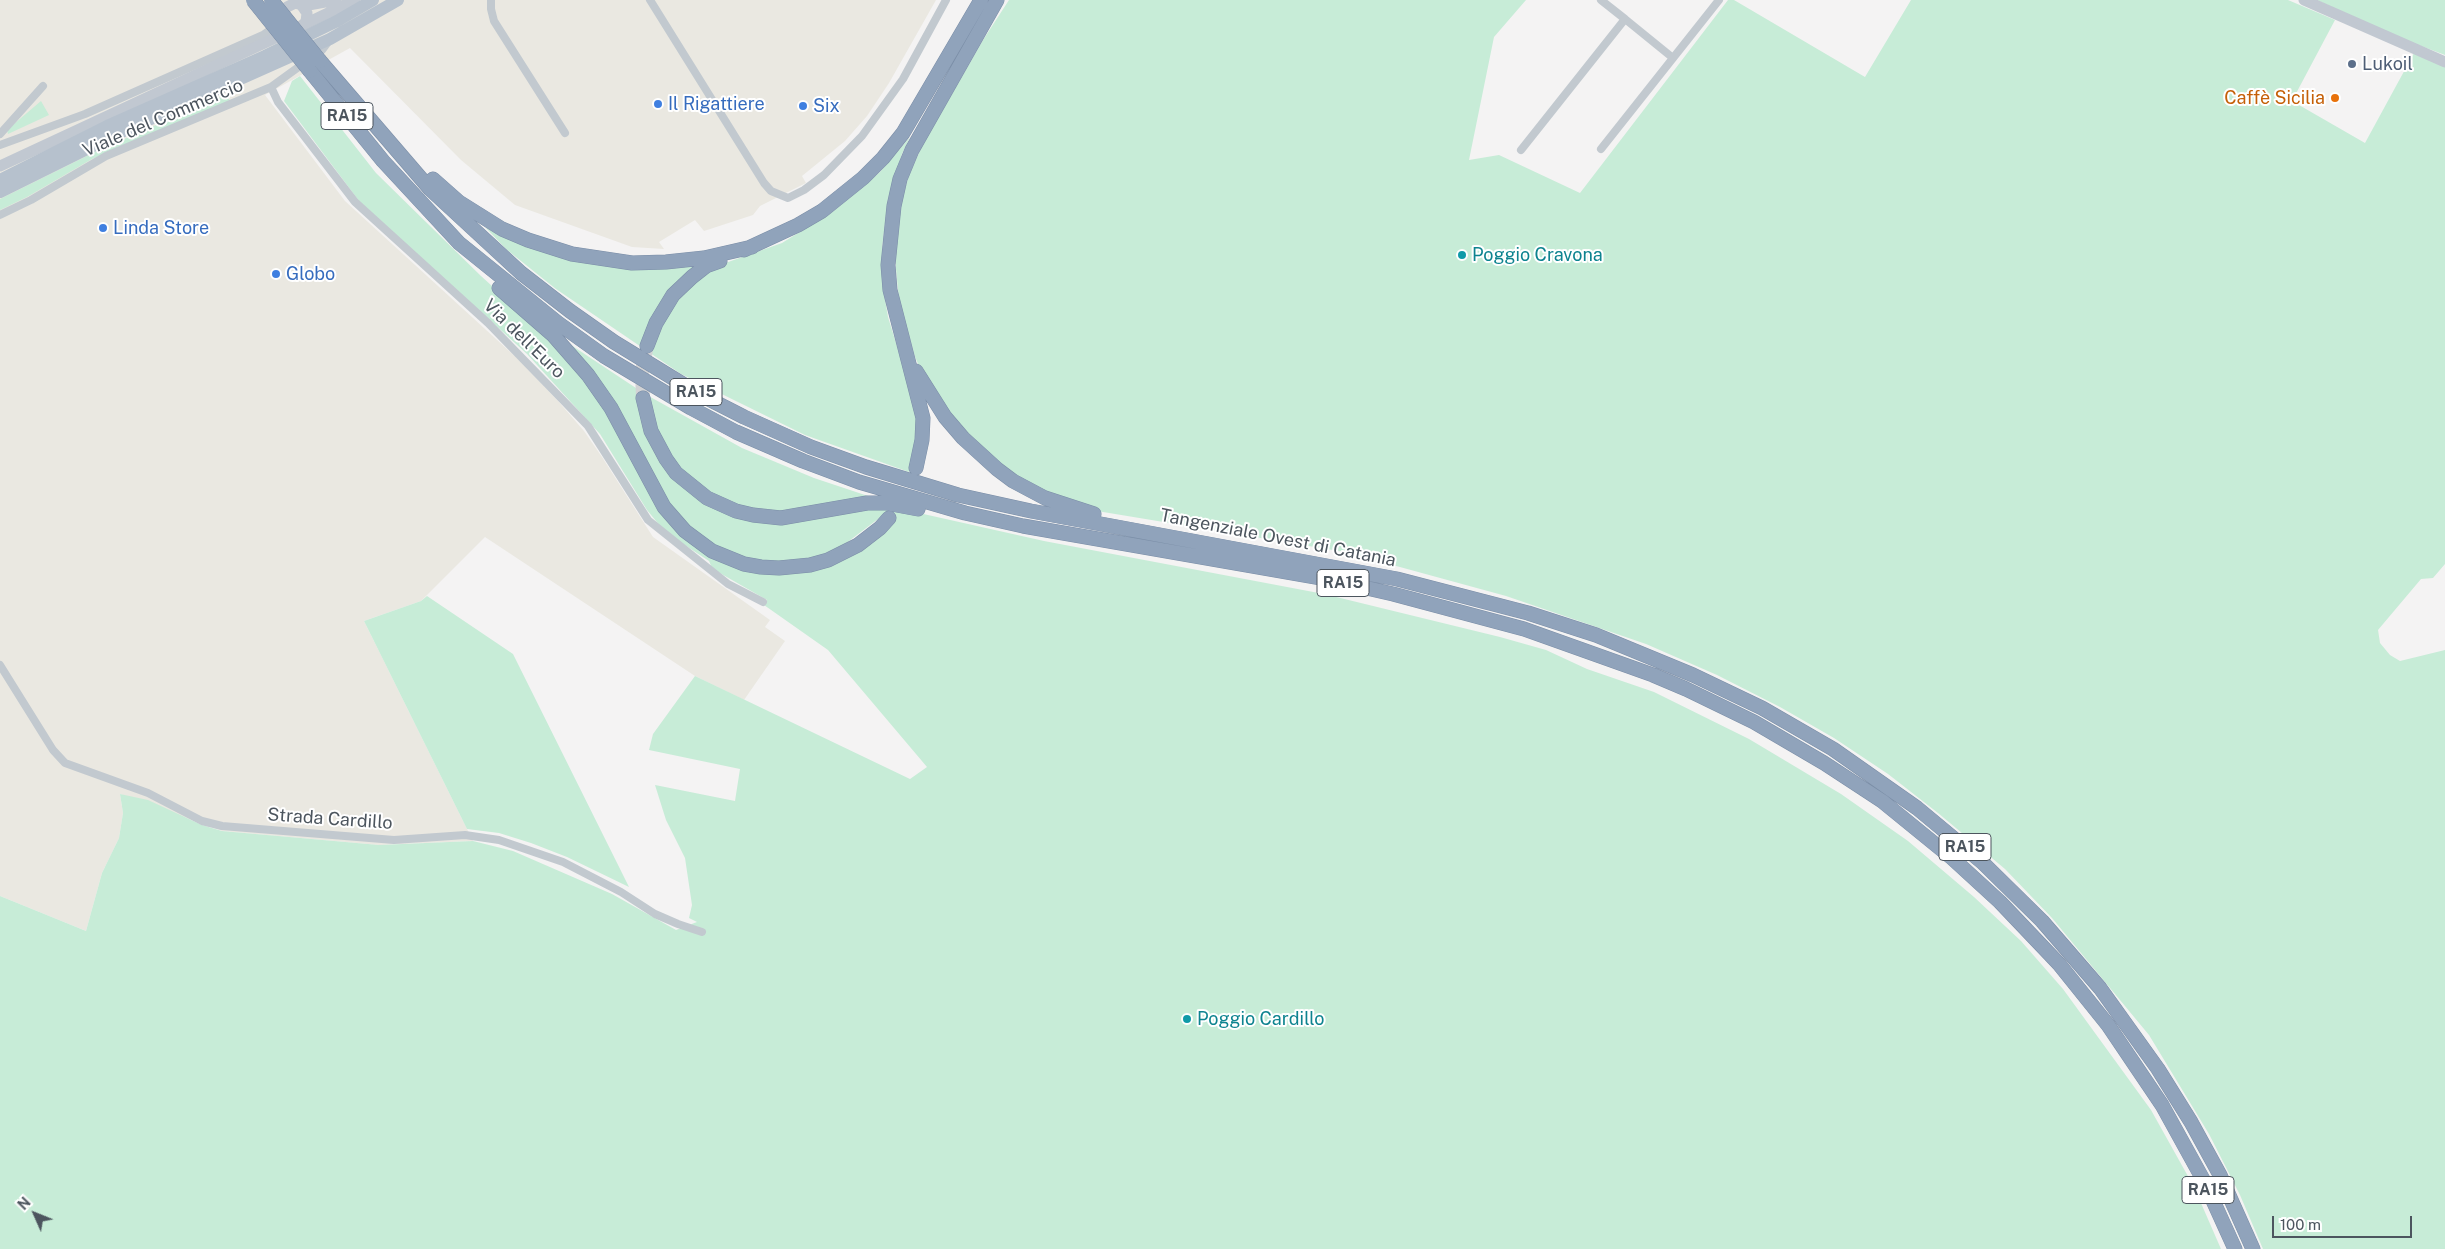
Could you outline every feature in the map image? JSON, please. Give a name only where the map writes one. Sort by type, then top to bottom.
[{"type":"highway","name":"RA15","points":[[253,0],[315,66]]},
{"type":"highway","name":"RA15","points":[[271,0],[315,66]]},
{"type":"highway","points":[[956,43],[976,0]]},
{"type":"highway","points":[[647,346],[664,309],[682,285],[706,266],[752,247],[822,211],[883,158],[903,133],[981,0]]},
{"type":"highway","points":[[916,468],[922,440],[922,418],[890,290],[888,264],[894,206],[900,179],[912,150],[997,0]]},
{"type":"highway","points":[[980,29],[1002,0]]},
{"type":"highway","name":"Tangenziale Ovest di Catania","points":[[315,66],[383,161],[459,243],[558,323],[612,360],[691,408],[794,458],[859,482],[965,514],[1393,594],[1524,628],[1616,661],[1686,689],[1784,739],[1853,782],[1919,830],[1971,874],[2030,933],[2087,998],[2146,1080],[2178,1132],[2205,1183],[2235,1249]]},
{"type":"highway","name":"Tangenziale Ovest di Catania","points":[[315,66],[430,189],[482,239],[570,311],[644,361],[699,394],[811,447],[906,480],[1031,511],[1397,579],[1528,613],[1660,660],[1720,687],[1793,725],[1853,762],[1930,818],[1982,862],[2042,922],[2100,988],[2158,1069],[2187,1115],[2220,1176],[2253,1249]]},
{"type":"highway","points":[[315,66],[376,116],[444,190],[482,217],[528,240],[580,256],[632,263],[704,258],[752,247]]},
{"type":"highway","points":[[459,243],[484,275],[553,335],[588,375],[611,408],[664,507],[672,518],[699,543],[712,551],[744,564],[761,567],[797,567],[828,560],[845,552],[869,537],[889,518]]},
{"type":"highway","points":[[903,348],[932,399],[945,417],[979,454],[1013,481],[1045,498],[1071,508],[1138,522],[1176,538]]},
{"type":"highway","points":[[643,398],[651,431],[666,460],[676,473],[707,498],[736,512],[753,516],[781,518],[843,506],[886,504],[990,527],[1071,542],[1159,549]]},
{"type":"main road","points":[[0,180],[115,122],[265,56],[338,21],[373,0]]},
{"type":"main road","points":[[0,192],[117,134],[330,38],[398,0]]},
{"type":"street","points":[[283,0],[283,17],[290,27],[300,27]]},
{"type":"street","points":[[0,145],[85,114],[264,35],[283,17],[289,5],[336,0]]},
{"type":"street","points":[[0,166],[355,0]]},
{"type":"street","points":[[491,0],[490,9],[494,21],[565,133]]},
{"type":"street","points":[[650,0],[764,183],[771,191],[788,198],[804,190],[824,175],[862,136],[903,79],[946,0]]},
{"type":"street","points":[[1601,0],[1673,58]]},
{"type":"street","points":[[1602,148],[1719,0]]},
{"type":"street","points":[[2304,0],[2445,62]]},
{"type":"street","points":[[300,27],[308,16],[301,4]]},
{"type":"street","points":[[1521,150],[1625,19]]},
{"type":"street","name":"Viale del Commercio","points":[[0,215],[31,200],[106,156],[271,87],[322,50],[330,38]]},
{"type":"street","points":[[0,134],[43,86]]},
{"type":"street","name":"Via dell'Euro","points":[[271,87],[278,102],[355,202],[488,323],[588,426],[648,520],[728,584],[763,602]]},
{"type":"street","name":"Strada Cardillo","points":[[0,664],[53,750],[65,763],[148,793],[202,821],[222,826],[394,840],[466,835],[499,840],[563,862],[621,892],[655,914],[702,932]]},
{"type":"shaded area","points":[[0,0],[936,0],[889,83],[867,116],[845,141],[802,176],[806,183],[760,206],[753,215],[704,231],[695,220],[659,242],[664,249],[632,247],[515,205],[461,160],[350,48],[265,95],[345,201],[519,360],[558,401],[584,431],[653,537],[770,620],[765,627],[785,641],[744,700],[695,676],[485,537],[421,601],[364,621],[473,841],[379,845],[222,831],[120,794],[123,813],[119,838],[102,873],[86,931],[0,896]]},
{"type":"green space","points":[[1009,0],[1526,0],[1494,37],[1469,160],[1499,155],[1580,193],[1728,0],[1734,0],[1865,77],[1911,0],[2288,0],[2335,20],[2292,101],[2365,143],[2414,53],[2445,66],[2445,564],[2433,578],[2421,579],[2378,630],[2380,643],[2390,655],[2400,661],[2445,650],[2445,1249],[2263,1249],[2240,1195],[2209,1134],[2149,1035],[2052,918],[2005,869],[1888,774],[1834,738],[1780,707],[1717,675],[1646,644],[1506,596],[1345,552],[1091,510],[1034,489],[968,438],[929,388],[915,357],[899,300],[896,269],[896,237],[900,206],[909,175],[922,146],[983,40]]},
{"type":"green space","points":[[2317,0],[2445,0],[2445,55],[2392,35]]},
{"type":"green space","points":[[300,76],[376,173],[481,276],[534,324],[569,362],[600,399],[664,516],[694,546],[717,560],[768,573],[790,574],[839,561],[863,550],[881,535],[896,518],[882,516],[845,544],[820,556],[795,561],[778,563],[750,561],[710,546],[681,522],[668,506],[604,390],[565,341],[645,394],[742,448],[814,478],[874,498],[778,514],[741,510],[723,502],[693,484],[670,459],[654,428],[649,401],[638,395],[646,432],[663,465],[699,498],[733,515],[750,520],[779,522],[872,508],[919,513],[1044,541],[1324,594],[1546,650],[1587,669],[1654,692],[1749,739],[1841,794],[1908,841],[1974,897],[2021,941],[2063,989],[2151,1110],[2194,1187],[2221,1249],[0,1249],[0,896],[86,931],[102,873],[119,838],[123,813],[120,794],[148,800],[202,825],[222,831],[379,845],[473,841],[513,851],[612,894],[676,930],[697,922],[689,918],[692,905],[685,858],[666,820],[655,785],[735,801],[740,769],[649,750],[653,734],[695,676],[910,779],[927,767],[828,650],[764,605],[767,600],[712,568],[709,561],[665,532],[647,510],[600,434],[527,354],[359,201],[284,101],[292,81]]},
{"type":"green space","points":[[232,92],[228,97],[230,101],[92,159],[27,197],[0,210],[0,199],[99,150]]},
{"type":"green space","points":[[41,101],[49,115],[8,134],[7,130]]},
{"type":"green space","points":[[910,137],[902,154],[888,199],[882,248],[882,281],[888,317],[917,411],[916,445],[909,472],[805,435],[681,374],[556,289],[506,249],[485,227],[515,241],[573,260],[611,267],[700,265],[687,275],[654,339],[681,292],[714,267],[782,243],[835,210],[880,172]]},
{"type":"green space","points":[[427,596],[513,654],[629,887],[567,857],[531,843],[499,833],[467,829],[364,621],[421,601]]},
{"type":"tunnel","points":[[643,398],[642,372],[646,350]]},
{"type":"place","name":"Lukoil","points":[[2352,64]]},
{"type":"place","name":"Caffè Sicilia","points":[[2335,98]]},
{"type":"place","name":"Il Rigattiere","points":[[658,104]]},
{"type":"place","name":"Six","points":[[803,106]]},
{"type":"place","name":"Linda Store","points":[[103,228]]},
{"type":"place","name":"Poggio Cravona","points":[[1462,255]]},
{"type":"place","name":"Globo","points":[[276,274]]},
{"type":"place","name":"Poggio Cardillo","points":[[1187,1019]]}]
